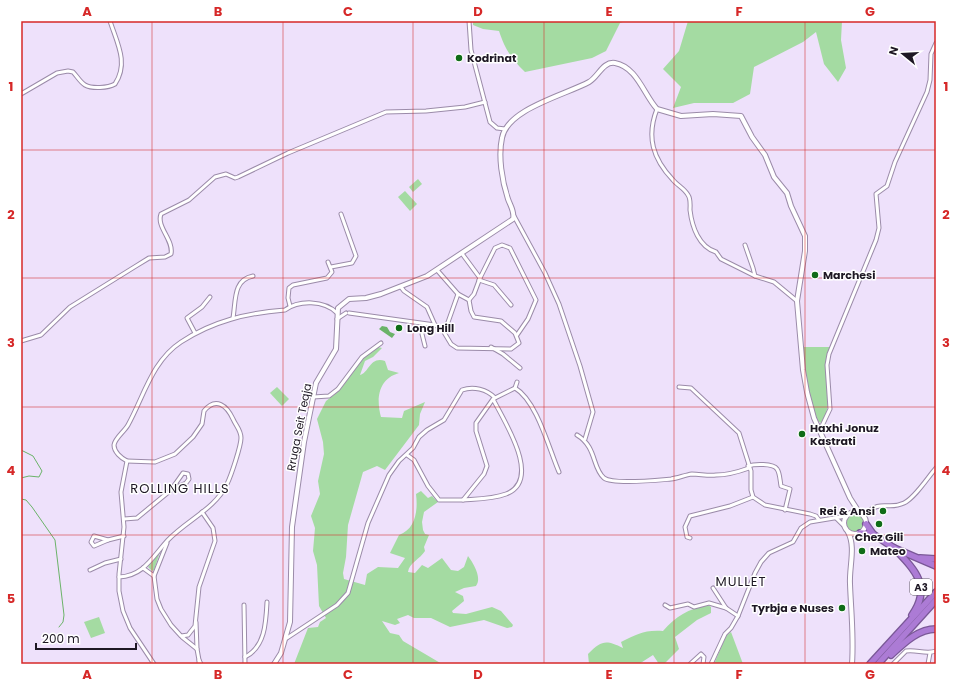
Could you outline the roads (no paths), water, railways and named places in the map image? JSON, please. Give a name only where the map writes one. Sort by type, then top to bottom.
[{"type":"highway","points":[[866,524],[873,534],[894,548],[936,566]]},
{"type":"highway","points":[[858,533],[873,534]]},
{"type":"highway","name":"A3","points":[[894,548],[914,569],[920,586],[919,603],[915,612],[903,626],[903,629]]},
{"type":"highway","points":[[910,556],[936,559]]},
{"type":"highway","name":"A3","points":[[870,664],[936,592]]},
{"type":"highway","name":"A3","points":[[880,662],[936,600]]},
{"type":"highway","points":[[880,662],[887,659],[919,633],[927,629],[936,629]]},
{"type":"main road","points":[[337,313],[342,304],[349,299],[366,298],[401,287],[427,276],[512,220],[514,216],[507,197],[503,173],[502,138],[505,129],[522,113],[591,81],[604,67],[611,63],[621,65],[632,73],[657,110],[681,116],[735,114],[742,118],[752,137],[765,156],[774,177],[787,193],[791,206],[805,236],[805,251],[797,300],[803,370],[812,410],[820,430],[850,498],[866,524],[858,533],[852,545]]},
{"type":"main road","name":"Rruga Seit Teqja","points":[[274,664],[281,653],[287,638],[290,622],[293,516],[313,397],[320,375],[336,349],[337,313]]},
{"type":"main road","points":[[850,498],[851,507],[843,525],[848,532],[852,545],[850,584],[853,636],[852,664]]},
{"type":"main road","points":[[848,514],[861,514]]},
{"type":"main road","points":[[848,532],[858,533]]},
{"type":"street","points":[[21,94],[63,71],[73,72],[82,82],[89,86],[106,87],[115,84],[120,74],[122,56],[110,21]]},
{"type":"street","points":[[469,21],[470,50],[491,124],[497,128],[505,129]]},
{"type":"street","points":[[820,430],[830,409],[827,365],[829,354],[878,233],[876,194],[888,186],[895,162],[911,124],[923,103],[930,80],[931,54],[936,43]]},
{"type":"street","points":[[21,340],[41,335],[70,307],[142,262],[149,258],[164,257],[171,254],[171,247],[160,222],[161,214],[189,200],[214,177],[226,174],[235,178],[238,177],[288,153],[386,112],[465,108],[485,102]]},
{"type":"street","points":[[657,110],[652,127],[653,147],[664,171],[688,195],[691,218],[697,235],[707,249],[716,252],[722,259],[754,276],[774,282],[797,300]]},
{"type":"street","points":[[331,267],[352,263],[356,256],[341,214]]},
{"type":"street","points":[[514,216],[545,273],[580,366],[593,412],[585,439]]},
{"type":"street","points":[[469,300],[474,294],[495,248],[502,245],[510,248],[536,300],[528,319],[516,335]]},
{"type":"street","points":[[745,245],[753,268],[754,276]]},
{"type":"street","points":[[463,256],[480,279],[494,285],[511,305]]},
{"type":"street","points":[[290,306],[288,298],[289,288],[293,285],[327,278],[330,276],[331,267],[328,262]]},
{"type":"street","points":[[437,270],[458,294],[469,300]]},
{"type":"street","points":[[233,318],[239,284],[245,278],[253,276]]},
{"type":"street","points":[[401,287],[404,291],[427,307],[435,325]]},
{"type":"street","points":[[442,329],[447,325],[458,294]]},
{"type":"street","points":[[195,333],[187,318],[202,307],[210,297]]},
{"type":"street","points":[[337,319],[347,313],[435,325],[442,329],[451,344],[457,348],[515,348],[519,343],[516,335],[501,321],[474,316],[471,311],[469,300]]},
{"type":"street","points":[[119,577],[133,574],[143,568],[168,540],[213,504],[222,492],[240,446],[241,433],[231,413],[225,406],[214,404],[206,409],[203,415],[202,424],[193,437],[175,454],[155,462],[127,461],[116,451],[114,446],[116,440],[129,424],[154,370],[173,348],[195,333],[233,318],[285,310],[290,306],[303,303],[316,304],[334,310],[337,313]]},
{"type":"street","points":[[424,324],[422,334],[426,346]]},
{"type":"street","points":[[313,397],[329,396],[338,389],[362,356],[381,343]]},
{"type":"street","points":[[491,348],[503,354],[520,368]]},
{"type":"street","points":[[463,500],[484,474],[487,462],[475,427],[494,399],[515,388],[518,382]]},
{"type":"street","points":[[679,387],[691,388],[734,427],[742,438],[752,475],[751,490],[753,498]]},
{"type":"street","points":[[287,638],[337,605],[348,592],[368,523],[389,475],[399,461],[407,455],[419,437],[427,430],[444,420],[462,390],[474,388],[489,392],[494,399],[519,455],[523,468],[522,478],[514,489],[507,494],[463,500],[439,500],[428,486],[414,460],[407,455]]},
{"type":"street","points":[[515,388],[521,392],[530,403],[559,472]]},
{"type":"street","points":[[578,434],[585,439],[594,455],[600,473],[604,478],[614,481],[670,479],[695,474],[717,475],[738,472],[754,464],[774,467],[778,470],[781,484],[790,489],[785,510]]},
{"type":"street","points":[[127,461],[121,492],[124,536],[119,577],[120,599],[127,620],[154,664]]},
{"type":"street","points":[[861,514],[877,505],[896,505],[907,502],[936,468]]},
{"type":"street","points":[[124,519],[137,518],[171,490],[177,484],[181,474],[188,474],[189,479],[186,483],[171,490]]},
{"type":"street","points":[[690,538],[687,537],[685,531],[690,516],[730,506],[753,498],[765,504],[785,510],[810,514],[816,516],[819,520]]},
{"type":"street","points":[[200,663],[197,649],[196,620],[199,587],[215,541],[213,528],[202,512]]},
{"type":"street","points":[[711,664],[724,634],[732,628],[738,616],[761,562],[769,553],[794,542],[804,525],[810,522],[836,518],[848,514]]},
{"type":"street","points":[[836,518],[843,525]]},
{"type":"street","points":[[108,540],[94,536],[91,542],[92,545],[97,546],[108,540],[124,536]]},
{"type":"street","points":[[168,540],[154,576],[157,599],[170,625],[197,649]]},
{"type":"street","points":[[90,570],[105,563],[121,559]]},
{"type":"street","points":[[143,568],[154,576]]},
{"type":"street","points":[[713,588],[726,608]]},
{"type":"street","points":[[245,657],[253,653],[260,643],[264,631],[267,602]]},
{"type":"street","points":[[665,605],[670,608],[688,604],[694,607],[709,603],[726,608],[738,616]]},
{"type":"street","points":[[244,605],[245,664]]},
{"type":"street","points":[[181,636],[185,637],[190,634],[196,620]]},
{"type":"street","points":[[893,664],[906,651],[918,650],[930,653],[936,652]]},
{"type":"street","points":[[928,664],[930,653]]},
{"type":"street","points":[[690,664],[702,654],[704,657],[703,664]]},
{"type":"waterway","points":[[21,450],[33,456],[42,471],[39,477],[29,476],[21,478]]},
{"type":"waterway","points":[[21,499],[26,500],[32,507],[55,540],[64,615],[63,622],[59,627]]},
{"type":"place","name":"Kodrinat","points":[[459,58]]},
{"type":"place","name":"Marchesi","points":[[815,275]]},
{"type":"place","name":"Long Hill","points":[[399,328]]},
{"type":"place","name":"Haxhi Jonuz Kastrati","points":[[802,434]]},
{"type":"place","name":"Rei & Ansi","points":[[883,511]]},
{"type":"place","name":"Chez Gili","points":[[879,524]]},
{"type":"place","name":"Mateo","points":[[862,551]]},
{"type":"place","name":"Tyrbja e Nuses","points":[[842,608]]},
{"type":"district","name":"ROLLING HILLS","points":[[180,488]]},
{"type":"district","name":"MULLET","points":[[741,581]]}]
